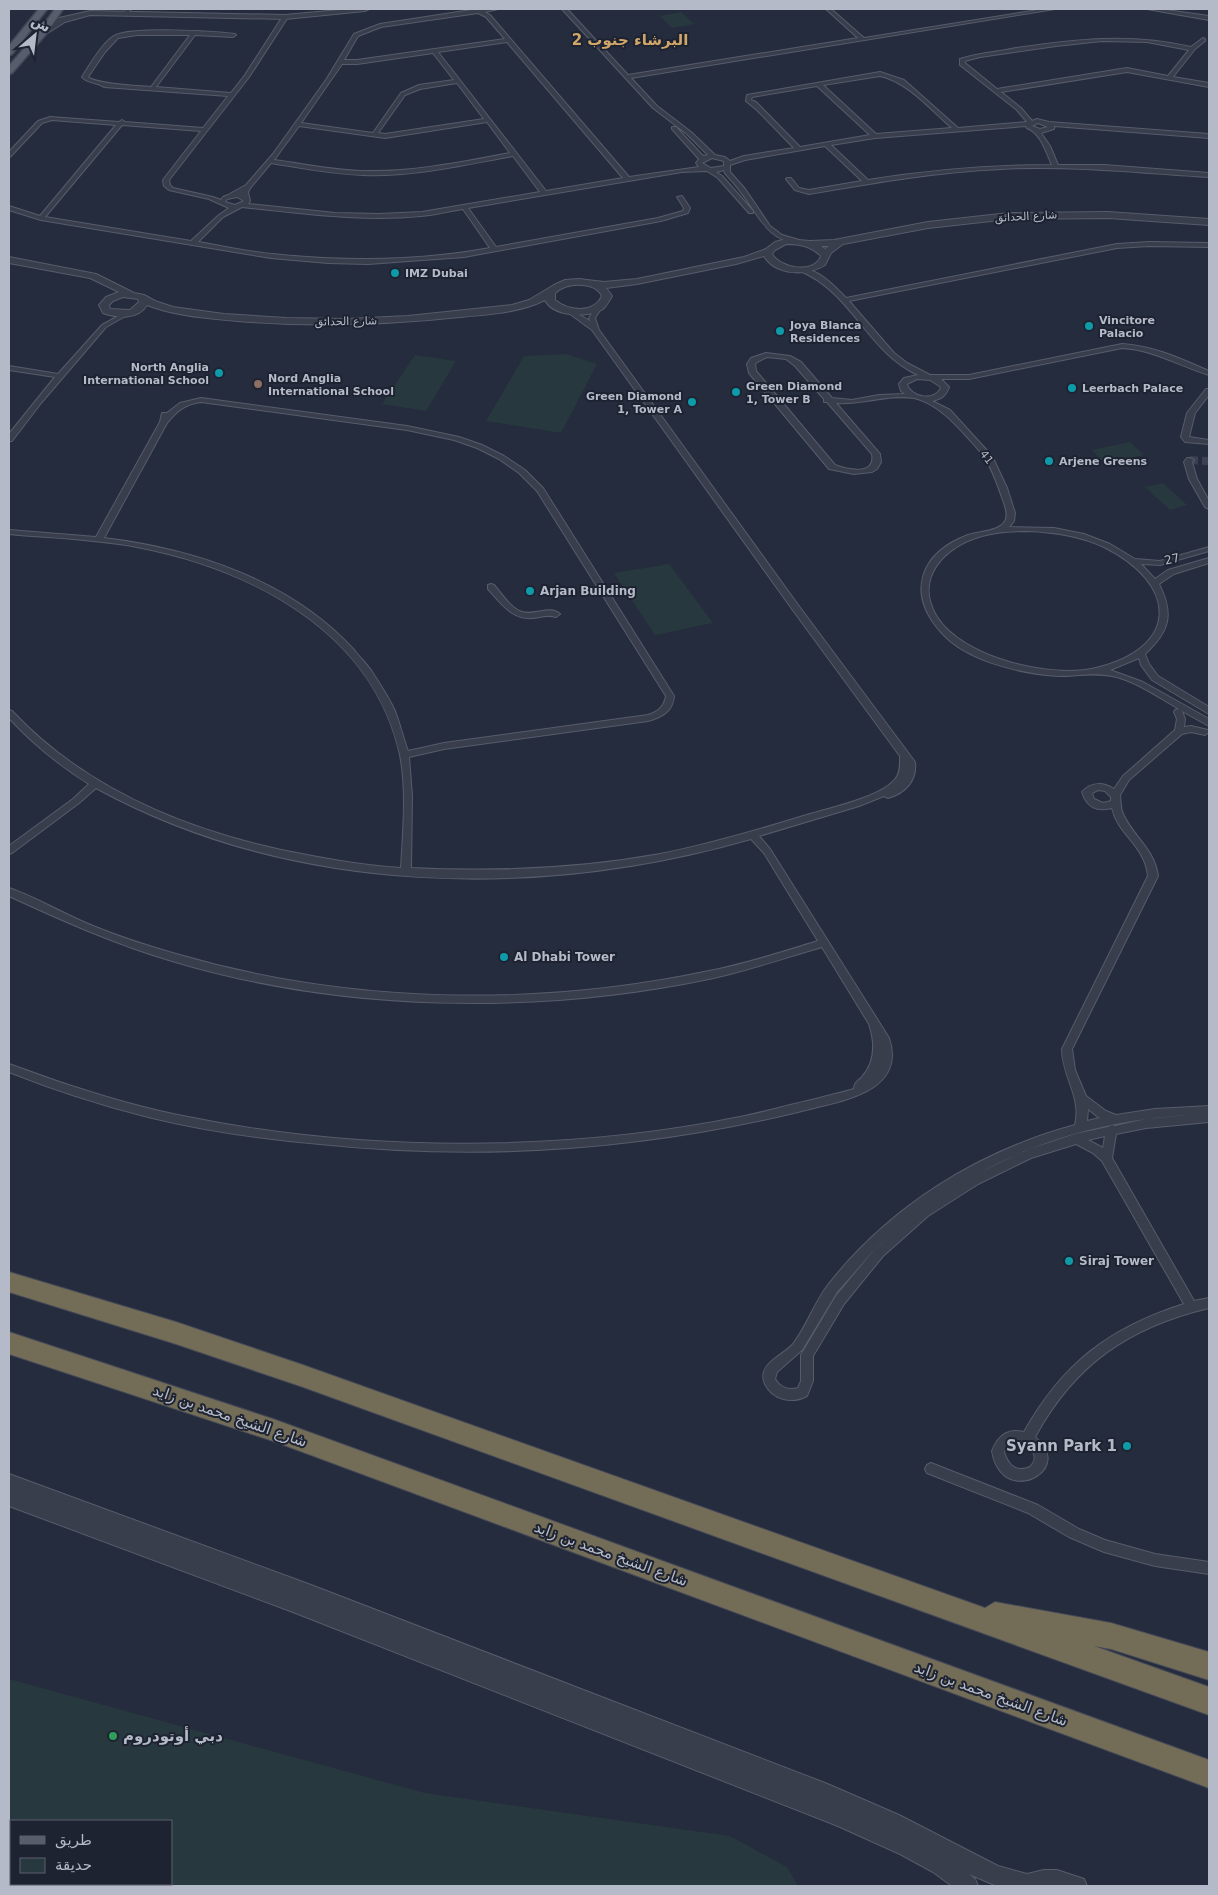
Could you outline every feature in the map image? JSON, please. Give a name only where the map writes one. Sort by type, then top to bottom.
[{"type":"highway","points":[[9,1282],[176,1333],[303,1376],[1209,1701]]},
{"type":"highway","name":"شارع الشيخ محمد بن زايد","points":[[9,1343],[273,1430],[1209,1774]]},
{"type":"highway","points":[[948,1608],[1089,1630],[1209,1666]]},
{"type":"main road","points":[[9,52],[44,9]]},
{"type":"main road","points":[[9,70],[43,32],[59,9]]},
{"type":"street","points":[[82,9],[104,13]]},
{"type":"street","points":[[43,32],[68,18],[127,11],[285,17],[318,16],[365,9]]},
{"type":"street","points":[[564,9],[655,107],[706,169],[720,176],[770,233],[771,249],[768,257],[772,262],[782,267],[800,269],[821,278],[903,364],[906,370],[905,391],[913,396]]},
{"type":"street","points":[[828,9],[862,39]]},
{"type":"street","points":[[627,77],[1052,9]]},
{"type":"street","points":[[1150,9],[1209,18]]},
{"type":"street","points":[[221,216],[223,200],[248,186],[271,161],[340,62],[353,38],[366,30],[478,11],[491,11],[508,40],[627,179]]},
{"type":"street","points":[[243,202],[223,204],[201,196],[170,189],[166,183],[168,176],[251,71],[285,17]]},
{"type":"street","points":[[232,95],[81,81],[80,78],[108,45],[120,35],[147,33],[233,35]]},
{"type":"street","points":[[153,88],[193,34]]},
{"type":"street","points":[[1047,126],[1019,109],[972,72],[966,62],[986,56],[1102,38],[1149,40],[1192,49]]},
{"type":"street","points":[[340,62],[357,62],[508,40]]},
{"type":"street","points":[[1170,77],[1192,49],[1203,40]]},
{"type":"street","points":[[435,50],[545,194]]},
{"type":"street","points":[[997,91],[1119,70],[1135,71],[1209,85]]},
{"type":"street","points":[[798,148],[758,108],[752,100],[753,98],[772,92],[864,76],[888,75],[906,86],[956,129]]},
{"type":"street","points":[[374,135],[403,94],[419,87],[458,81]]},
{"type":"street","points":[[818,84],[875,136]]},
{"type":"street","points":[[655,107],[689,133],[713,156],[726,163],[729,174],[743,190],[758,215],[772,232],[783,238],[811,244],[818,247],[825,254]]},
{"type":"street","points":[[1019,109],[1048,146]]},
{"type":"street","points":[[9,155],[31,131],[48,118],[74,118],[205,130]]},
{"type":"street","points":[[298,124],[374,135],[402,134],[490,120]]},
{"type":"street","points":[[41,218],[122,122]]},
{"type":"street","points":[[1032,127],[1047,126]]},
{"type":"street","points":[[1047,126],[1048,146],[1055,166]]},
{"type":"street","points":[[201,196],[229,196],[243,202],[314,213],[357,216],[422,214],[682,170],[716,170],[726,163],[744,158],[875,136],[956,129],[1047,126],[1209,136]]},
{"type":"street","points":[[826,144],[866,182]]},
{"type":"street","points":[[271,161],[333,171],[378,174],[424,170],[515,154]]},
{"type":"street","points":[[682,170],[713,156]]},
{"type":"street","points":[[783,172],[797,189],[806,192],[947,171],[1055,166],[1129,168],[1209,175]]},
{"type":"street","points":[[193,243],[221,216],[243,202],[248,186]]},
{"type":"street","points":[[9,208],[41,218],[271,256],[348,262],[432,259],[495,250],[686,216],[692,212],[692,208],[677,194]]},
{"type":"street","points":[[465,208],[495,250]]},
{"type":"street","name":"شارع الحدائق","points":[[811,244],[844,241],[955,221],[1030,215],[1121,215],[1209,222]]},
{"type":"street","points":[[800,269],[820,264],[825,259],[825,254],[832,247],[844,241]]},
{"type":"street","points":[[523,305],[536,301],[556,287],[566,283],[577,282],[606,285],[631,282],[736,261],[771,249],[783,242],[797,242]]},
{"type":"street","points":[[844,300],[1111,247],[1148,244],[1209,245]]},
{"type":"street","points":[[9,260],[85,274],[107,282],[130,294],[169,308]]},
{"type":"street","points":[[736,261],[772,262]]},
{"type":"street","points":[[820,264],[821,278]]},
{"type":"street","points":[[104,326],[106,311],[104,305],[112,292],[107,282]]},
{"type":"street","points":[[596,330],[592,318],[599,307],[612,291],[631,282]]},
{"type":"street","points":[[593,284],[605,290],[608,296]]},
{"type":"street","points":[[9,713],[41,744],[98,785],[175,822],[232,841],[325,862],[402,871],[489,874],[583,868],[665,856],[757,834],[870,797],[886,796],[902,789],[911,776],[910,762],[798,611],[596,330],[583,318],[556,306],[550,301],[550,292]]},
{"type":"street","points":[[110,298],[130,294]]},
{"type":"street","points":[[9,439],[34,406],[104,326],[144,305],[143,299]]},
{"type":"street","points":[[523,305],[556,306]]},
{"type":"street","name":"شارع الحدائق","points":[[169,308],[243,318],[345,322],[448,316],[523,305]]},
{"type":"street","points":[[569,311],[584,311],[599,307]]},
{"type":"street","points":[[106,311],[118,314],[169,308]]},
{"type":"street","points":[[879,397],[916,377],[970,377],[1118,345],[1146,349],[1209,373]]},
{"type":"street","points":[[766,355],[788,357],[798,364],[827,400],[876,454],[876,464],[872,468],[857,473],[839,471],[832,467],[752,371],[751,364],[759,357],[766,355]]},
{"type":"street","points":[[903,364],[942,383],[947,412]]},
{"type":"street","points":[[9,368],[60,376]]},
{"type":"street","points":[[827,400],[852,402],[879,397],[913,396],[932,398],[970,377]]},
{"type":"street","points":[[1209,391],[1191,413],[1185,437],[1188,440],[1209,442]]},
{"type":"street","points":[[922,398],[947,412]]},
{"type":"street","points":[[99,539],[164,422],[175,408],[190,401],[230,402],[448,436],[481,447],[516,465],[545,497],[669,693],[670,702],[659,714],[648,718],[403,751]]},
{"type":"street","points":[[839,413],[841,409],[852,402]]},
{"type":"street","name":"41","points":[[947,412],[993,463],[1011,513]]},
{"type":"street","points":[[1190,460],[1188,462],[1193,479],[1209,507]]},
{"type":"street","points":[[1011,513],[1029,528]]},
{"type":"street","points":[[1004,529],[1010,522],[1011,513]]},
{"type":"street","points":[[1029,528],[1048,529],[1086,537],[1111,548],[1133,561],[1154,583],[1164,605],[1164,617],[1157,637],[1129,660],[1099,670],[1060,673],[1039,672],[1000,663],[966,648],[953,638],[937,622],[926,601],[924,589],[926,577],[931,566],[940,555],[958,542],[976,535],[1004,529],[1029,528]]},
{"type":"street","points":[[9,534],[26,533],[99,539],[161,550],[204,561],[247,577],[302,608],[347,646],[370,674],[390,710],[403,751],[408,844],[402,871]]},
{"type":"street","name":"27","points":[[1133,561],[1160,562],[1209,549]]},
{"type":"street","name":"27","points":[[1154,583],[1171,572],[1209,560]]},
{"type":"street","points":[[490,587],[519,615],[532,617],[551,612],[556,614]]},
{"type":"street","points":[[1141,652],[1145,665],[1155,678],[1209,710]]},
{"type":"street","points":[[1099,670],[1131,680],[1207,728]]},
{"type":"street","points":[[1178,712],[1181,718],[1179,731]]},
{"type":"street","points":[[1098,806],[1106,807],[1115,798],[1126,778],[1179,731],[1207,728]]},
{"type":"street","points":[[1120,818],[1090,802],[1086,795],[1092,788],[1126,778]]},
{"type":"street","points":[[9,851],[98,785]]},
{"type":"street","points":[[1100,787],[1109,789],[1115,798],[1120,818],[1151,860],[1153,876],[1066,1049],[1066,1062],[1082,1099],[1083,1118],[1078,1132],[1001,1166],[960,1188],[920,1215],[865,1266],[832,1309],[807,1355],[805,1363],[808,1383],[804,1390],[797,1394],[788,1394],[779,1391],[772,1385],[769,1378],[770,1370],[775,1364],[796,1349],[832,1290],[862,1254],[902,1216],[936,1191],[985,1162],[1039,1139],[1078,1132],[1156,1113],[1209,1110]]},
{"type":"street","points":[[9,1068],[81,1095],[130,1109],[182,1120],[289,1137],[457,1148],[568,1144],[680,1133],[786,1111],[845,1095],[871,1085],[886,1066],[888,1059],[887,1044],[757,834]]},
{"type":"street","points":[[9,892],[94,931],[194,963],[308,986],[385,996],[522,999],[628,989],[707,976],[824,943]]},
{"type":"street","points":[[1082,1099],[1114,1124],[1209,1118]]},
{"type":"street","points":[[1106,1158],[1114,1124]]},
{"type":"street","points":[[1078,1132],[1106,1158],[1191,1306]]},
{"type":"street","points":[[1027,1439],[1050,1401],[1078,1368],[1114,1340],[1149,1321],[1191,1306],[1209,1303]]},
{"type":"street","points":[[931,1469],[1034,1509],[1074,1533],[1104,1546],[1156,1560],[1209,1568]]},
{"type":"street","points":[[9,1482],[302,1589],[822,1791],[910,1830],[982,1871],[997,1877],[1026,1885],[1045,1879],[1063,1881],[1077,1886]]},
{"type":"street","points":[[9,1498],[292,1603],[840,1817],[911,1850],[950,1872],[968,1886]]},
{"type":"green space","points":[[681,12],[694,24],[672,28],[660,16]]},
{"type":"green space","points":[[566,354],[597,364],[561,433],[486,421],[524,356]]},
{"type":"green space","points":[[415,355],[456,361],[426,411],[382,404]]},
{"type":"green space","points":[[1130,442],[1144,455],[1105,464],[1092,450]]},
{"type":"green space","points":[[1163,483],[1187,505],[1170,510],[1145,487]]},
{"type":"green space","points":[[669,564],[713,623],[655,635],[614,573]]},
{"type":"green space","name":"دبي أوتودروم","points":[[9,1679],[425,1793],[730,1836],[787,1867],[798,1886],[9,1886]]},
{"type":"tunnel","points":[[1190,460],[1209,461]]},
{"type":"place","name":"IMZ Dubai","points":[[395,273]]},
{"type":"place","name":"Vincitore Palacio","points":[[1089,326]]},
{"type":"place","name":"Joya Blanca Residences","points":[[780,331]]},
{"type":"place","name":"North Anglia International School","points":[[219,373]]},
{"type":"place","name":"Nord Anglia International School","points":[[258,384]]},
{"type":"place","name":"Leerbach Palace","points":[[1072,388]]},
{"type":"place","name":"Green Diamond 1, Tower B","points":[[736,392]]},
{"type":"place","name":"Green Diamond 1, Tower A","points":[[692,402]]},
{"type":"place","name":"Arjene Greens","points":[[1049,461]]},
{"type":"place","name":"Arjan Building","points":[[530,591]]},
{"type":"place","name":"Al Dhabi Tower","points":[[504,957]]},
{"type":"place","name":"Siraj Tower","points":[[1069,1261]]},
{"type":"place","name":"Syann Park 1","points":[[1127,1446]]},
{"type":"place","name":"دبي أوتودروم","points":[[113,1736]]},
{"type":"district","name":"البرشاء جنوب 2","points":[[630,40]]}]
